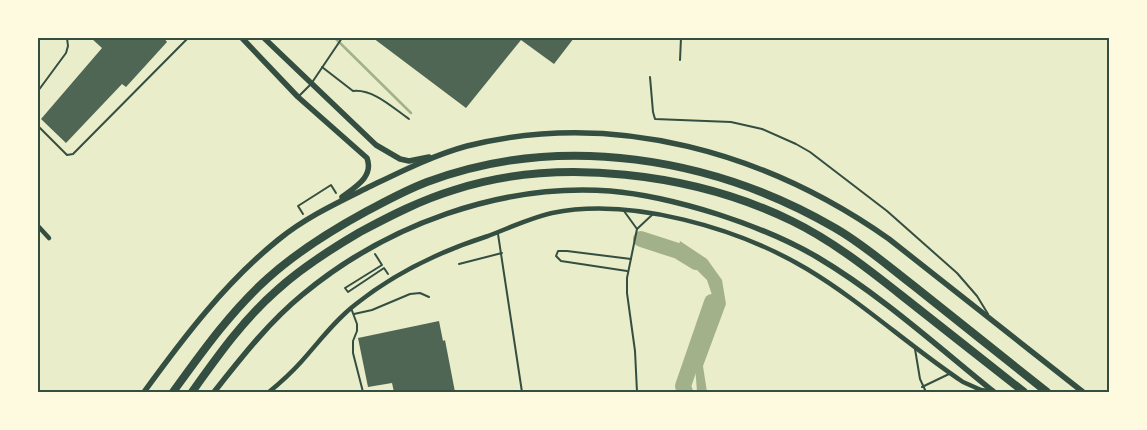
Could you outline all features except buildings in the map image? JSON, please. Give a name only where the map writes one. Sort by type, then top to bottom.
[{"type":"highway","points":[[173,392],[214,337],[252,294],[287,262],[344,223],[402,193],[428,182],[462,172],[530,159],[586,156],[624,158],[706,173],[747,185],[817,218],[838,229],[880,259],[1047,392]]},
{"type":"highway","points":[[192,392],[225,347],[276,290],[342,242],[401,212],[455,190],[529,175],[567,172],[638,176],[681,183],[722,194],[770,211],[793,222],[830,243],[872,272],[1024,392]]},
{"type":"main road","points":[[242,38],[298,97],[327,124],[362,152],[369,165],[369,171],[364,179],[331,206]]},
{"type":"main road","points":[[264,38],[376,145],[393,156],[409,161],[441,155]]},
{"type":"main road","points":[[144,392],[206,311],[236,277],[279,240],[306,220],[391,176],[441,155],[466,147],[512,138],[583,133],[653,138],[712,152],[768,172],[857,217],[889,239],[1083,392]]},
{"type":"main road","points":[[214,392],[250,346],[287,309],[304,294],[361,253],[408,230],[455,211],[515,197],[576,191],[609,191],[641,195],[687,205],[740,221],[775,236],[815,256],[864,287],[994,392]]},
{"type":"street","points":[[269,392],[301,362],[334,324],[351,308],[424,261],[468,242],[551,214],[588,209],[622,209],[652,214],[708,226],[754,242],[806,268],[858,304],[949,373],[974,388],[994,392]]},
{"type":"street","points":[[38,226],[49,238]]},
{"type":"lane","points":[[38,91],[66,53],[68,46],[67,38]]},
{"type":"lane","points":[[180,38],[184,41]]},
{"type":"lane","points":[[38,126],[67,155],[73,154],[188,38]]},
{"type":"lane","points":[[298,97],[311,84],[342,38]]},
{"type":"lane","points":[[680,60],[681,38]]},
{"type":"lane","points":[[322,67],[353,91],[360,90],[371,93],[409,119]]},
{"type":"lane","points":[[650,77],[652,112],[657,120],[731,122],[762,129],[810,152],[887,211],[957,273],[977,296],[992,321]]},
{"type":"lane","points":[[622,209],[637,229]]},
{"type":"lane","points":[[637,392],[627,293],[628,271],[637,229],[652,214]]},
{"type":"lane","points":[[498,232],[522,392]]},
{"type":"lane","points":[[628,271],[561,261],[556,256],[558,251],[567,250],[631,259]]},
{"type":"lane","points":[[459,264],[502,254]]},
{"type":"lane","points":[[353,314],[372,310],[410,294],[420,293],[429,297]]},
{"type":"lane","points":[[351,308],[357,331],[353,341],[353,353],[363,392]]},
{"type":"lane","points":[[915,346],[922,388],[926,392]]},
{"type":"lane","points":[[922,388],[949,373]]},
{"type":"path","points":[[298,206],[306,220]]},
{"type":"shaded area","points":[[680,241],[707,259],[722,280],[726,304],[703,366],[707,392],[697,392],[695,365],[712,295],[707,280],[695,268],[676,257]]},
{"type":"waterway","points":[[335,38],[411,113]]},
{"type":"waterway","points":[[641,239],[678,251],[696,262]]},
{"type":"waterway","points":[[685,392],[683,386],[712,302]]}]
